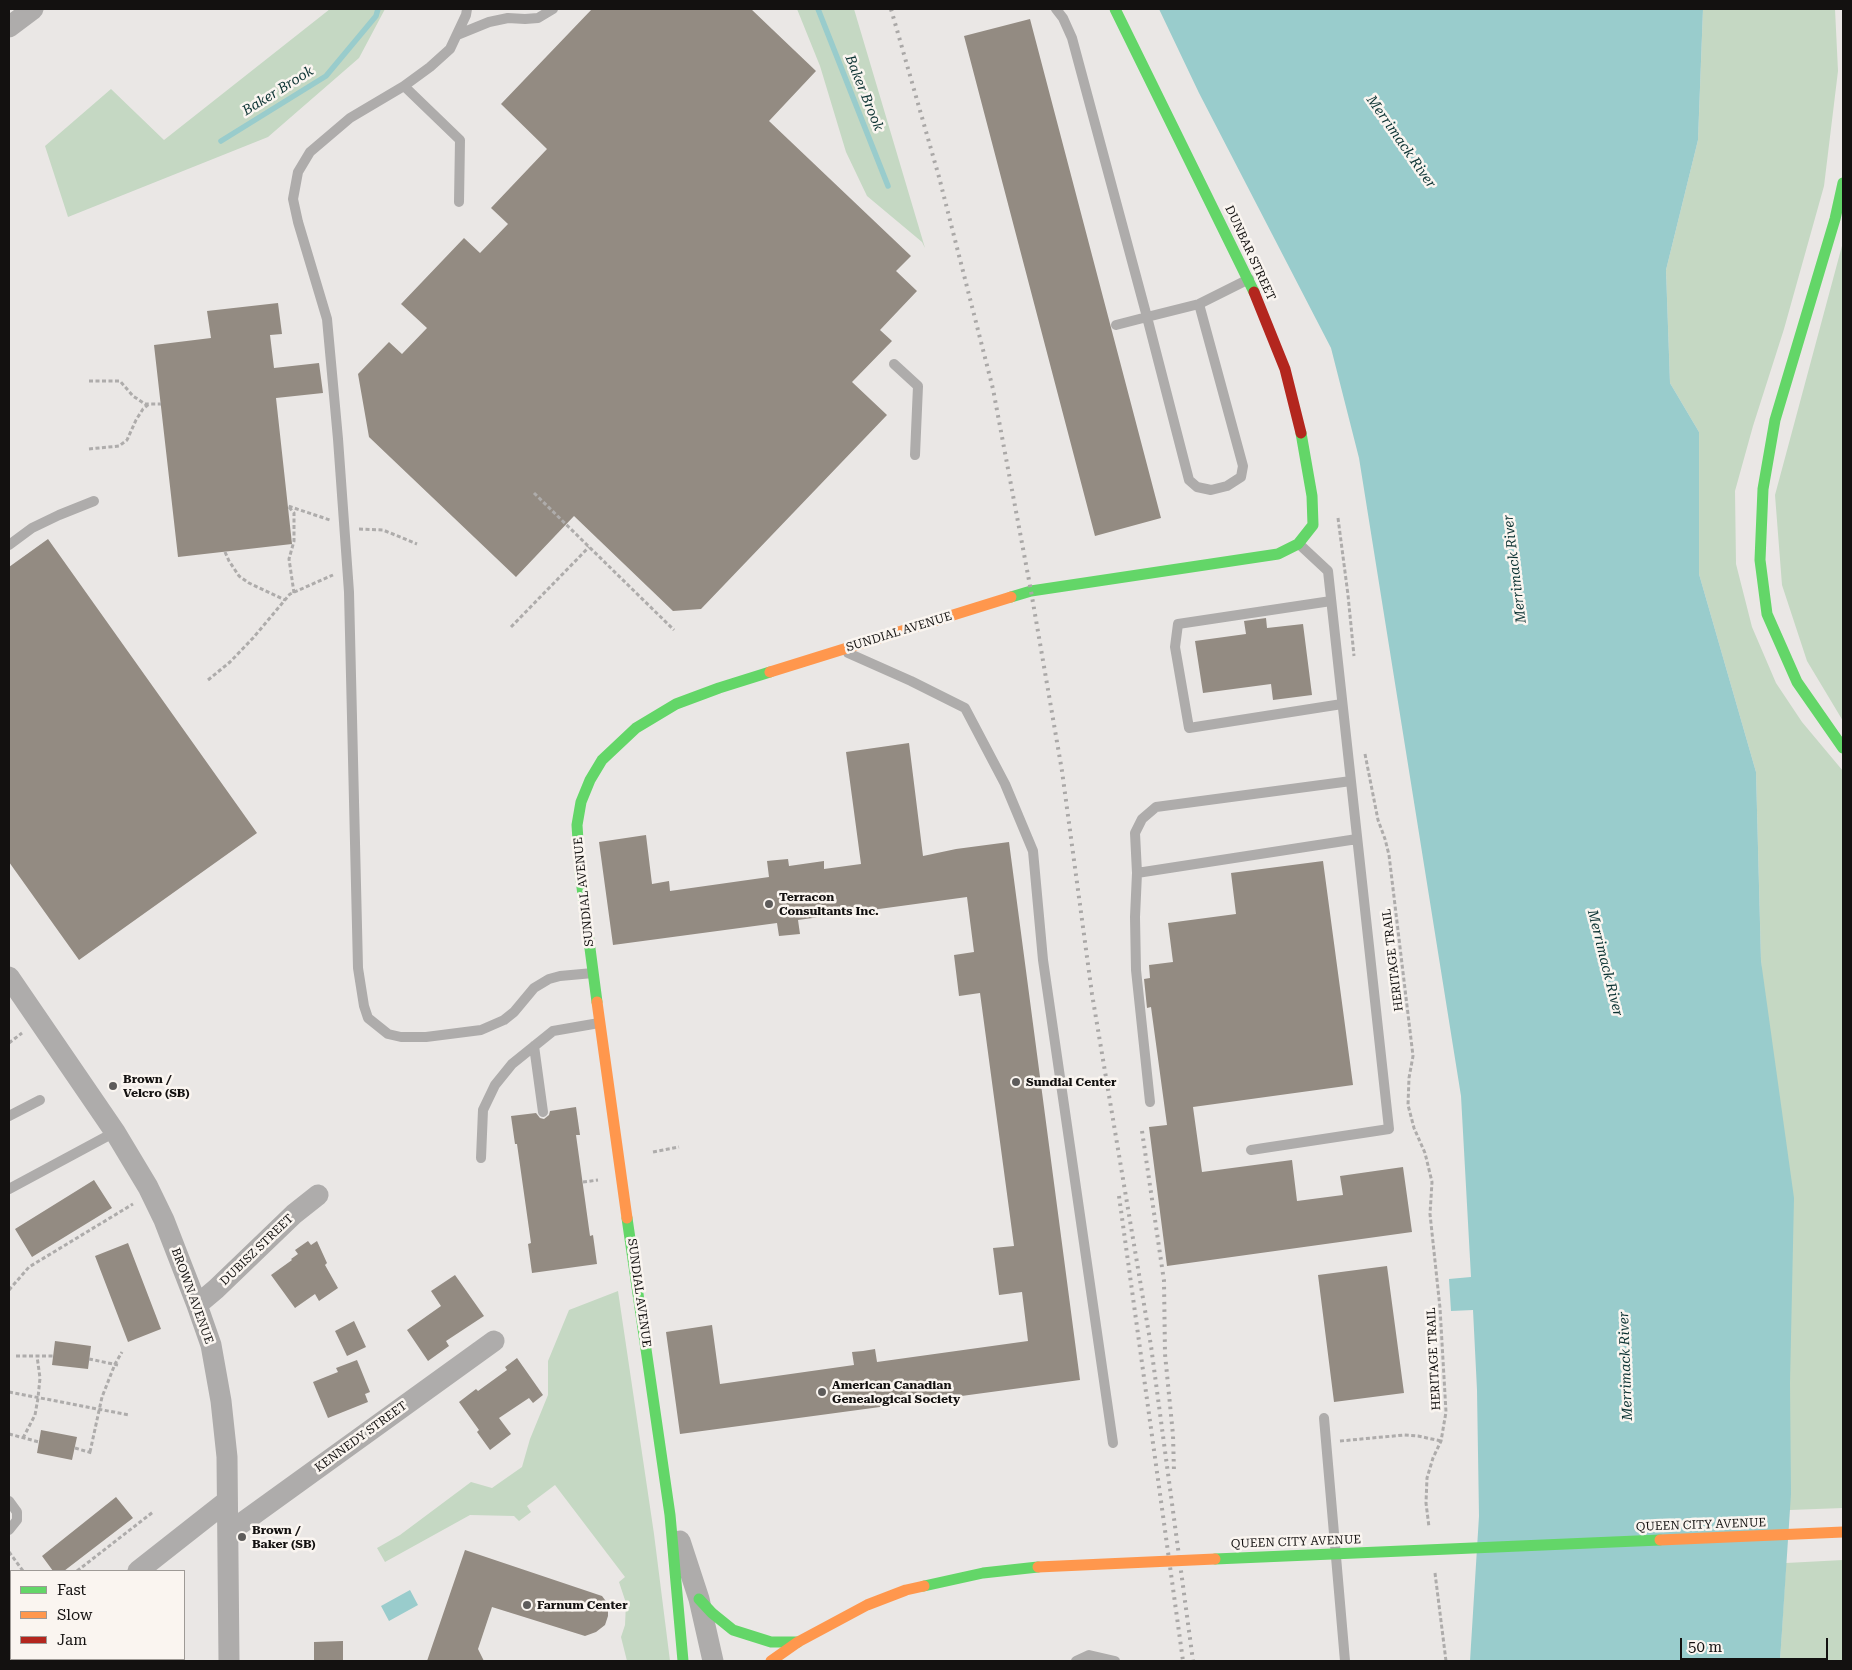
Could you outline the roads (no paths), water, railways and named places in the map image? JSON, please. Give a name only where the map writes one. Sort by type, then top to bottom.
[{"type":"main road","name":"DUNBAR STREET","points":[[1115,9],[1249,279],[1285,369],[1297,412],[1308,472],[1313,525]]},
{"type":"main road","points":[[1843,183],[1835,219],[1775,420],[1764,489],[1760,560],[1767,614],[1797,682],[1843,748]]},
{"type":"main road","name":"SUNDIAL AVENUE","points":[[683,1661],[670,1515],[580,872],[578,825],[582,802],[590,780],[602,760],[636,728],[676,704],[719,688],[1031,591],[1278,554],[1298,544],[1313,525]]},
{"type":"main road","name":"QUEEN CITY AVENUE","points":[[770,1661],[829,1624],[868,1605],[906,1590],[983,1573],[1038,1567],[1843,1532]]},
{"type":"main road","points":[[699,1599],[733,1630],[771,1642],[798,1642]]},
{"type":"street","points":[[9,27],[33,9]]},
{"type":"street","name":"BROWN AVENUE","points":[[9,977],[116,1132],[148,1187],[160,1212],[211,1345],[221,1401],[227,1457],[229,1661]]},
{"type":"street","name":"DUBISZ STREET","points":[[197,1305],[216,1290],[294,1214],[318,1195]]},
{"type":"street","name":"KENNEDY STREET","points":[[228,1533],[494,1341]]},
{"type":"street","points":[[139,1570],[227,1501]]},
{"type":"street","name":"SUNDIAL AVENUE","points":[[670,1515],[699,1599],[713,1661]]},
{"type":"lane","points":[[467,9],[450,49],[404,86],[350,118],[310,152],[298,172],[293,199],[327,319],[349,592],[358,968],[364,1006],[368,1018],[388,1034],[401,1037],[426,1037],[482,1030],[504,1020],[514,1012],[534,988],[549,979],[560,976],[594,973]]},
{"type":"lane","points":[[457,35],[489,22],[508,18],[538,18],[553,9]]},
{"type":"lane","points":[[1056,9],[1063,18],[1072,38],[1189,480],[1197,487],[1211,490],[1227,486],[1241,477],[1243,466],[1199,304]]},
{"type":"lane","points":[[404,86],[460,140],[459,202]]},
{"type":"lane","points":[[1116,325],[1199,304],[1249,279]]},
{"type":"lane","points":[[894,364],[918,386],[915,455]]},
{"type":"lane","points":[[9,545],[32,528],[59,514],[94,501]]},
{"type":"lane","points":[[1251,1150],[1389,1129],[1328,571],[1298,544]]},
{"type":"lane","points":[[1331,601],[1178,624],[1174,647],[1189,728],[1342,704]]},
{"type":"lane","points":[[841,650],[911,681],[965,708],[1005,784],[1033,851],[1043,960],[1113,1443]]},
{"type":"lane","points":[[1150,1102],[1136,970],[1135,917],[1137,873],[1135,834],[1142,819],[1156,807],[1350,781]]},
{"type":"lane","points":[[1137,873],[1357,839]]},
{"type":"lane","points":[[480,1158],[483,1110],[495,1085],[512,1064],[553,1031],[600,1022]]},
{"type":"lane","points":[[534,1046],[543,1112]]},
{"type":"lane","points":[[9,1116],[40,1100]]},
{"type":"lane","points":[[9,1189],[116,1132]]},
{"type":"lane","points":[[1324,1418],[1345,1661]]},
{"type":"lane","points":[[9,1501],[17,1512],[17,1520],[9,1530]]},
{"type":"lane","points":[[1076,1661],[1089,1655],[1114,1661]]},
{"type":"water","name":"Merrimack River","points":[[1159,9],[1703,9],[1698,140],[1666,270],[1670,383],[1699,432],[1699,574],[1756,772],[1761,961],[1794,1198],[1790,1383],[1791,1494],[1780,1661],[1470,1661],[1479,1516],[1477,1390],[1473,1310],[1451,1311],[1449,1279],[1471,1277],[1461,1096],[1359,458],[1331,348],[1199,93]]},
{"type":"water","points":[[410,1590],[418,1605],[389,1621],[381,1606]]},
{"type":"waterway","name":"Baker Brook","points":[[221,141],[326,76],[376,16],[378,9]]},
{"type":"waterway","name":"Baker Brook","points":[[818,9],[888,186]]},
{"type":"railway","points":[[891,9],[939,177],[993,389],[1031,591],[1062,771],[1092,994],[1151,1346],[1193,1661]]},
{"type":"railway","points":[[1142,1131],[1164,1281],[1165,1354],[1173,1435],[1174,1472]]},
{"type":"railway","points":[[1119,1196],[1183,1661]]},
{"type":"place","name":"Terracon Consultants Inc.","points":[[769,904]]},
{"type":"place","name":"Sundial Center","points":[[1016,1082]]},
{"type":"place","name":"Brown / Velcro (SB)","points":[[113,1086]]},
{"type":"place","name":"American Canadian Genealogical Society","points":[[822,1392]]},
{"type":"place","name":"Brown / Baker (SB)","points":[[242,1537]]},
{"type":"place","name":"Farnum Center","points":[[527,1605]]}]
